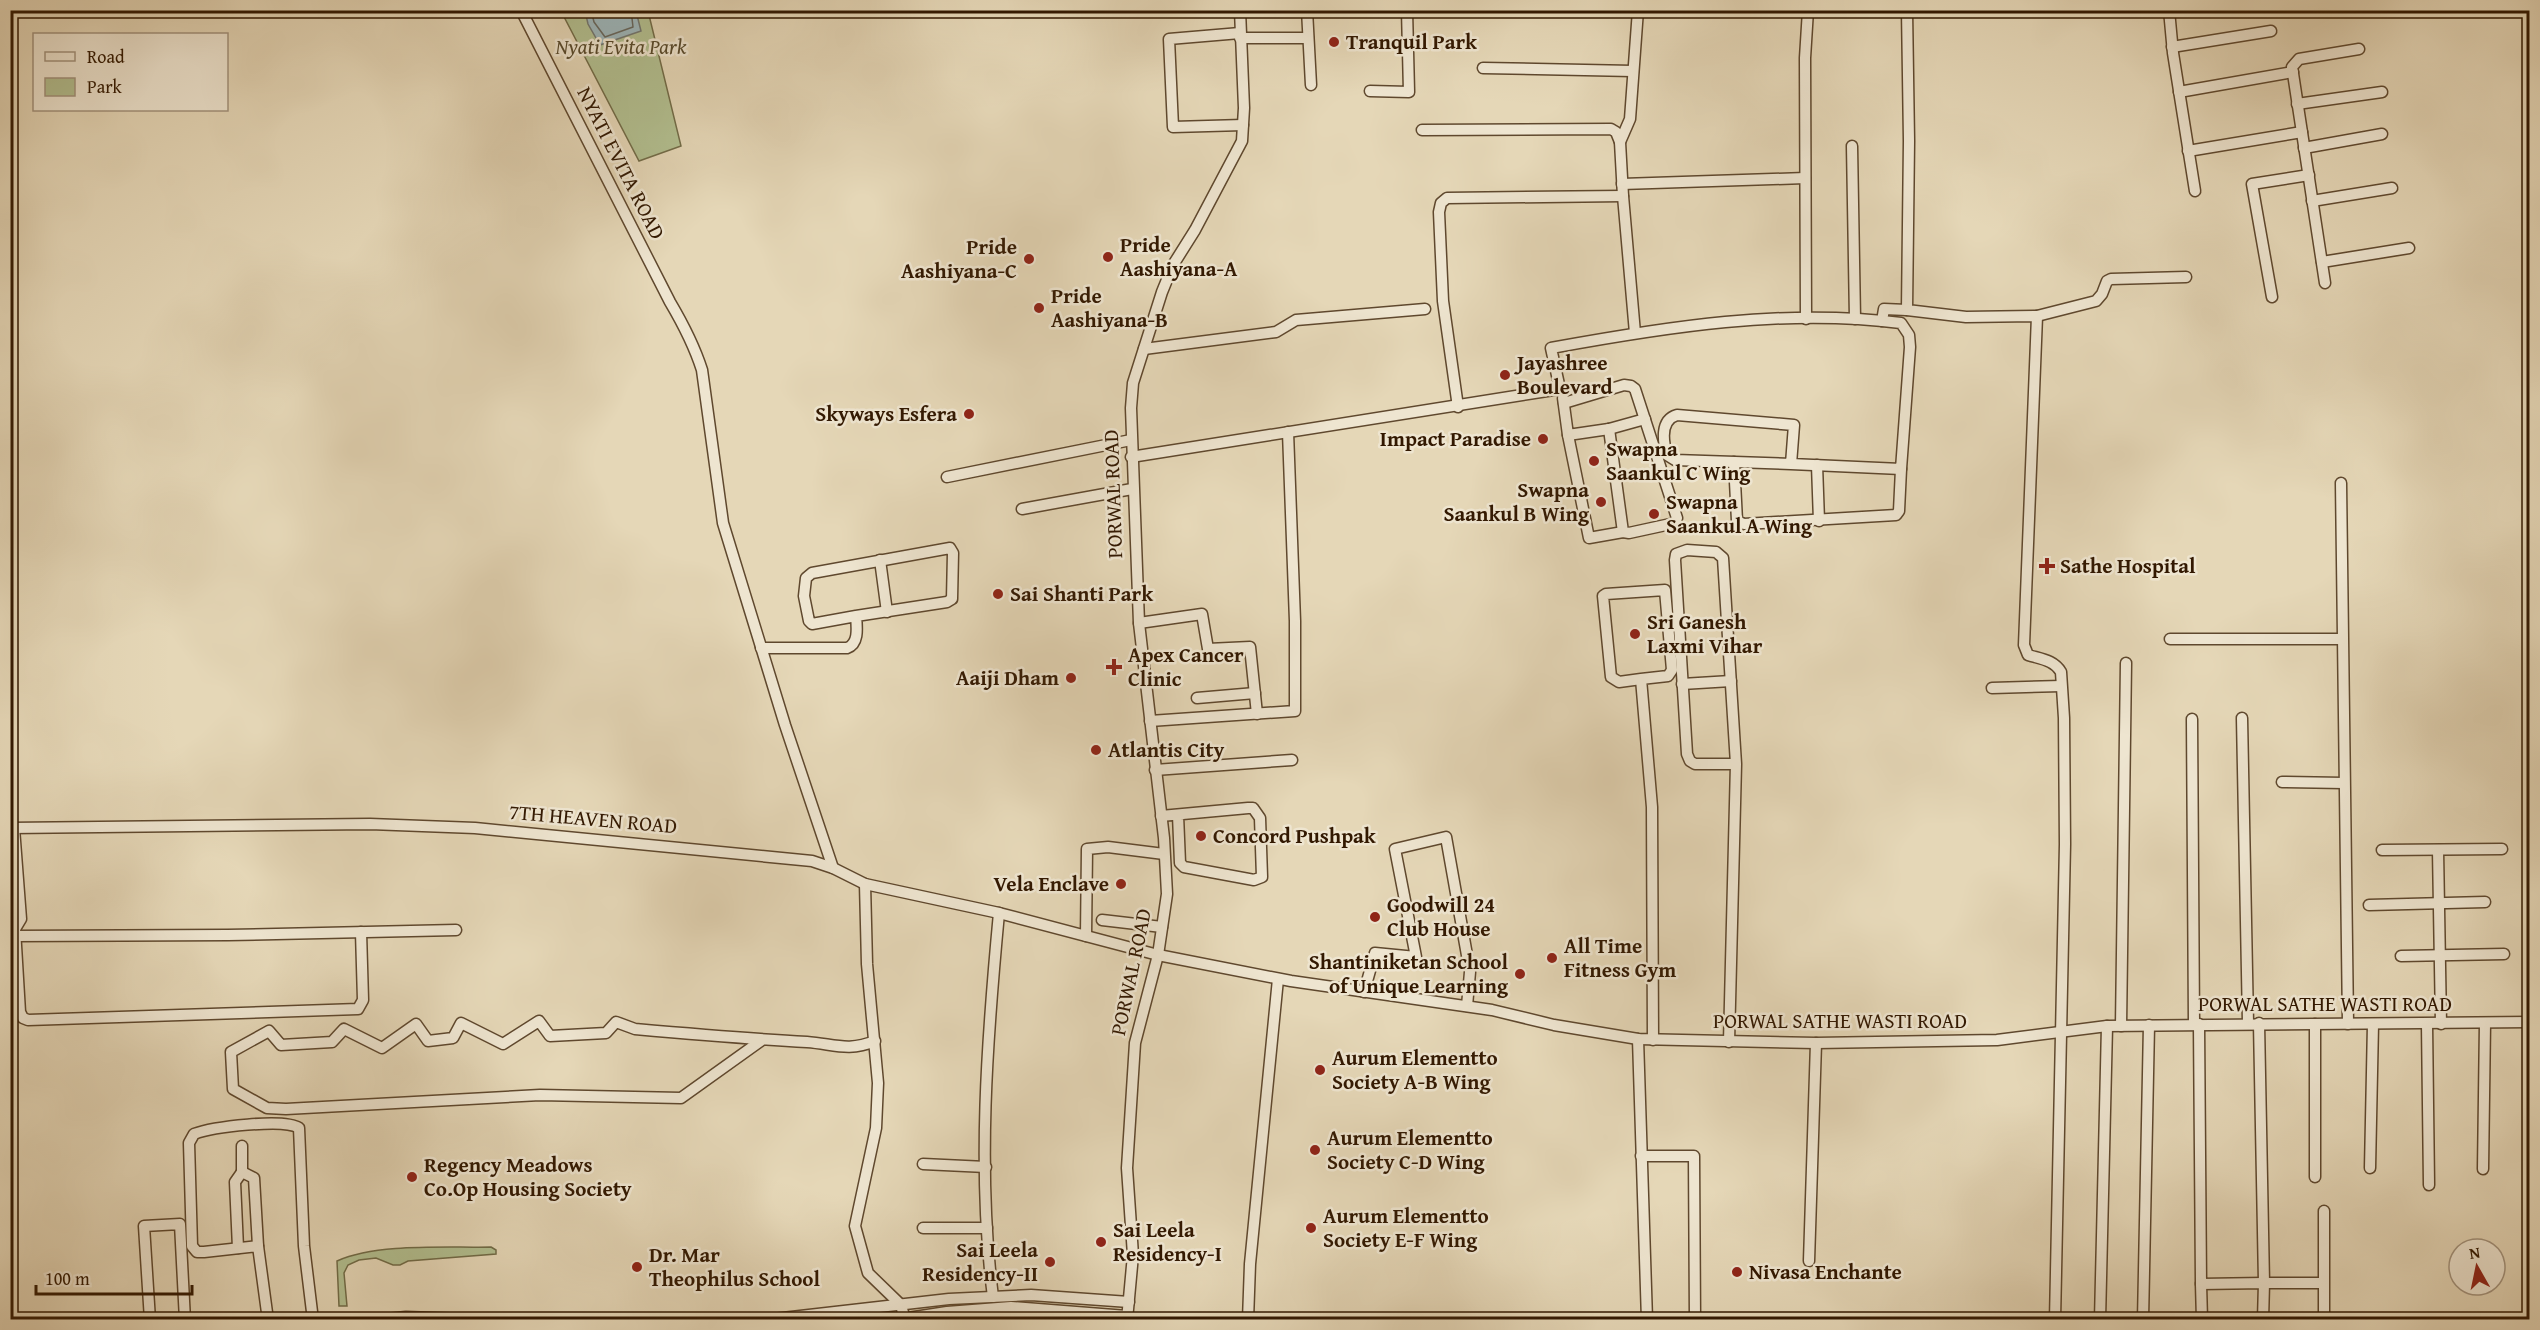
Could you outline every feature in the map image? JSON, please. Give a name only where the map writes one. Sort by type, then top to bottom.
[{"type":"street","name":"NYATI EVITA ROAD","points":[[521,10],[670,302],[686,329],[702,370],[723,523],[833,868]]},
{"type":"street","name":"PORWAL ROAD","points":[[1127,1318],[1133,1255],[1127,1168],[1135,1043],[1158,955],[1167,894],[1161,816],[1139,623],[1131,457],[1133,384],[1162,292],[1173,265],[1195,230],[1239,148],[1243,125],[1240,10]]},
{"type":"street","points":[[1308,10],[1311,85]]},
{"type":"street","points":[[1370,91],[1408,92],[1407,10]]},
{"type":"street","points":[[1620,142],[1630,119],[1638,10]]},
{"type":"street","points":[[1806,319],[1805,58],[1808,10]]},
{"type":"street","points":[[1907,10],[1909,175],[1907,310]]},
{"type":"street","points":[[2169,10],[2172,47],[2195,191]]},
{"type":"street","points":[[2172,47],[2271,31]]},
{"type":"street","points":[[1243,125],[1173,127],[1169,39],[1240,35],[1308,38]]},
{"type":"street","points":[[2325,283],[2297,104],[2294,62],[2299,59],[2359,49]]},
{"type":"street","points":[[1483,68],[1633,70]]},
{"type":"street","points":[[2179,92],[2293,72]]},
{"type":"street","points":[[2297,104],[2382,92]]},
{"type":"street","points":[[1422,130],[1611,129],[1616,132],[1620,142],[1635,333]]},
{"type":"street","points":[[2188,151],[2302,132]]},
{"type":"street","points":[[2304,148],[2382,134]]},
{"type":"street","points":[[1852,146],[1855,319]]},
{"type":"street","points":[[2272,297],[2252,184],[2309,175]]},
{"type":"street","points":[[1622,184],[1805,178]]},
{"type":"street","points":[[2312,201],[2392,188]]},
{"type":"street","points":[[1458,407],[1443,301],[1439,212],[1441,203],[1447,198],[1623,196]]},
{"type":"street","points":[[2322,262],[2409,248]]},
{"type":"street","points":[[1882,321],[1884,309],[1966,317],[2037,316],[2096,301],[2102,294],[2107,280],[2186,277]]},
{"type":"street","points":[[1144,349],[1276,332],[1296,320],[1425,309]]},
{"type":"street","points":[[2037,316],[2024,645],[2028,655],[2058,666],[2061,686],[2065,844],[2055,1320]]},
{"type":"street","points":[[1564,403],[1624,385],[1631,386],[1645,419],[1677,518],[1675,523],[1669,526],[1589,538],[1568,435],[1564,403],[1551,348],[1635,333],[1727,321],[1855,319],[1901,323],[1909,335],[1899,511],[1896,515],[1740,524],[1737,518],[1734,462]]},
{"type":"street","points":[[1131,457],[1458,407],[1560,389]]},
{"type":"street","points":[[1791,464],[1794,425],[1677,415],[1667,420],[1665,424],[1665,449],[1671,458],[1734,462],[1901,469]]},
{"type":"street","points":[[1568,435],[1609,429],[1645,419]]},
{"type":"street","points":[[1609,429],[1623,532]]},
{"type":"street","points":[[1149,721],[1295,711],[1295,621],[1288,432]]},
{"type":"street","points":[[947,477],[1131,440]]},
{"type":"street","points":[[1817,465],[1819,520]]},
{"type":"street","points":[[2341,483],[2348,1024]]},
{"type":"street","points":[[1022,509],[1132,489]]},
{"type":"street","points":[[950,548],[952,553],[952,599],[947,602],[887,612],[812,624],[809,621],[804,596],[806,578],[812,573],[950,548]]},
{"type":"street","points":[[1729,1042],[1736,764],[1723,558],[1716,552],[1687,550],[1676,554],[1675,560],[1687,754],[1690,761],[1695,764],[1736,764]]},
{"type":"street","points":[[880,560],[887,612]]},
{"type":"street","points":[[1665,590],[1672,670],[1668,676],[1641,679],[1619,682],[1611,677],[1603,596],[1665,590]]},
{"type":"street","points":[[1139,623],[1202,614],[1208,649],[1250,647],[1257,714]]},
{"type":"street","points":[[761,648],[847,648],[855,642],[856,616]]},
{"type":"street","points":[[2170,639],[2342,639]]},
{"type":"street","points":[[2121,1026],[2126,663]]},
{"type":"street","points":[[1641,679],[1652,807],[1653,1040]]},
{"type":"street","points":[[1682,684],[1731,681]]},
{"type":"street","points":[[1992,688],[2061,686]]},
{"type":"street","points":[[1197,698],[1255,693]]},
{"type":"street","points":[[2192,718],[2202,1320]]},
{"type":"street","points":[[2242,718],[2264,1283],[2263,1320]]},
{"type":"street","points":[[1155,770],[1292,760]]},
{"type":"street","points":[[2282,782],[2344,783]]},
{"type":"street","points":[[1161,816],[1253,808],[1258,812],[1260,818],[1262,877],[1254,880],[1184,867],[1180,863],[1178,815]]},
{"type":"street","name":"7TH HEAVEN ROAD","points":[[12,828],[370,824],[475,828],[561,834],[812,861],[833,868],[865,884],[999,914],[1158,955]]},
{"type":"street","points":[[12,828],[21,919],[13,930],[20,1012],[23,1018],[33,1020],[358,1009],[363,1000],[361,932]]},
{"type":"street","points":[[1364,992],[1375,953],[1416,957],[1395,849],[1446,837],[1470,972],[1467,1006]]},
{"type":"street","points":[[1086,936],[1087,849],[1108,847],[1164,854]]},
{"type":"street","points":[[2382,850],[2502,849]]},
{"type":"street","points":[[2438,850],[2440,1024]]},
{"type":"street","points":[[865,884],[867,964],[878,1083],[876,1128],[855,1226],[868,1273],[901,1305],[902,1319],[1011,1307],[1127,1318]]},
{"type":"street","points":[[2369,905],[2486,902]]},
{"type":"street","points":[[993,1297],[987,1228],[986,1167],[990,1029],[999,914]]},
{"type":"street","points":[[1102,920],[1162,927]]},
{"type":"street","points":[[13,930],[228,935],[456,930]]},
{"type":"street","points":[[2401,956],[2504,954]]},
{"type":"street","name":"PORWAL SATHE WASTI ROAD","points":[[1158,955],[1278,979],[1467,1006],[1653,1040],[1816,1043],[1997,1040],[2107,1026],[2529,1022]]},
{"type":"street","points":[[1248,1320],[1250,1264],[1278,979]]},
{"type":"street","points":[[762,1040],[681,1098],[540,1095],[286,1109],[267,1108],[233,1089],[231,1052],[269,1031],[281,1045],[333,1041],[344,1029],[382,1048],[416,1024],[428,1041],[453,1038],[461,1023],[503,1044],[539,1021],[550,1036],[606,1033],[616,1022],[635,1029],[810,1042],[849,1048],[862,1047],[875,1041]]},
{"type":"street","points":[[2315,1023],[2315,1178]]},
{"type":"street","points":[[2483,1169],[2485,1023]]},
{"type":"street","points":[[2370,1168],[2373,1024]]},
{"type":"street","points":[[2427,1024],[2429,1185]]},
{"type":"street","points":[[2144,1320],[2149,1025]]},
{"type":"street","points":[[2100,1320],[2107,1026]]},
{"type":"street","points":[[1638,1039],[1647,1320]]},
{"type":"street","points":[[1809,1261],[1816,1043]]},
{"type":"street","points":[[258,1246],[204,1252],[197,1252],[192,1246],[189,1143],[194,1134],[225,1126],[293,1124],[299,1128],[304,1246],[313,1320]]},
{"type":"street","points":[[238,1248],[235,1182],[242,1172],[242,1146]]},
{"type":"street","points":[[1641,1156],[1694,1155],[1695,1320]]},
{"type":"street","points":[[922,1164],[986,1167]]},
{"type":"street","points":[[242,1172],[254,1178],[258,1246],[268,1320]]},
{"type":"street","points":[[2324,1211],[2324,1320]]},
{"type":"street","points":[[150,1320],[144,1226],[180,1224],[185,1320]]},
{"type":"street","points":[[922,1228],[987,1228]]},
{"type":"street","points":[[2201,1284],[2323,1283]]},
{"type":"street","points":[[765,1320],[901,1305],[1031,1295],[1129,1302]]},
{"type":"street","points":[[377,1320],[406,1317],[494,1320]]},
{"type":"street","points":[[1065,1320],[1068,1317],[1098,1320]]},
{"type":"green space","name":"Nyati Evita Park","points":[[561,11],[648,11],[681,146],[639,161]]},
{"type":"green space","points":[[491,1247],[496,1250],[496,1254],[408,1261],[400,1265],[393,1265],[376,1258],[359,1260],[348,1265],[344,1273],[347,1306],[339,1306],[337,1261],[372,1251],[392,1249]]},
{"type":"water","points":[[585,11],[636,11],[641,31],[600,45],[588,24]]},
{"type":"place","name":"Tranquil Park","points":[[1334,42]]},
{"type":"place","name":"Pride Aashiyana-A","points":[[1108,257]]},
{"type":"place","name":"Pride Aashiyana-C","points":[[1029,259]]},
{"type":"place","name":"Pride Aashiyana-B","points":[[1039,308]]},
{"type":"place","name":"Jayashree Boulevard","points":[[1505,375]]},
{"type":"place","name":"Skyways Esfera","points":[[969,414]]},
{"type":"place","name":"Impact Paradise","points":[[1543,439]]},
{"type":"place","name":"Swapna Saankul C Wing","points":[[1594,461]]},
{"type":"place","name":"Swapna Saankul B Wing","points":[[1601,502]]},
{"type":"place","name":"Swapna Saankul A Wing","points":[[1654,514]]},
{"type":"place","name":"Sathe Hospital","points":[[2047,566]]},
{"type":"place","name":"Sai Shanti Park","points":[[998,594]]},
{"type":"place","name":"Sri Ganesh Laxmi Vihar","points":[[1635,634]]},
{"type":"place","name":"Apex Cancer Clinic","points":[[1114,667]]},
{"type":"place","name":"Aaiji Dham","points":[[1071,678]]},
{"type":"place","name":"Atlantis City","points":[[1096,750]]},
{"type":"place","name":"Concord Pushpak","points":[[1201,836]]},
{"type":"place","name":"Vela Enclave","points":[[1121,884]]},
{"type":"place","name":"Goodwill 24 Club House","points":[[1375,917]]},
{"type":"place","name":"All Time Fitness Gym","points":[[1552,958]]},
{"type":"place","name":"Shantiniketan School of Unique Learning","points":[[1520,974]]},
{"type":"place","name":"Aurum Elementto Society A-B Wing","points":[[1320,1070]]},
{"type":"place","name":"Aurum Elementto Society C-D Wing","points":[[1315,1150]]},
{"type":"place","name":"Regency Meadows Co.Op Housing Society","points":[[412,1177]]},
{"type":"place","name":"Aurum Elementto Society E-F Wing","points":[[1311,1228]]},
{"type":"place","name":"Sai Leela Residency-I","points":[[1101,1242]]},
{"type":"place","name":"Sai Leela Residency-II","points":[[1050,1262]]},
{"type":"place","name":"Dr. Mar Theophilus School","points":[[637,1267]]},
{"type":"place","name":"Nivasa Enchante","points":[[1737,1272]]}]
